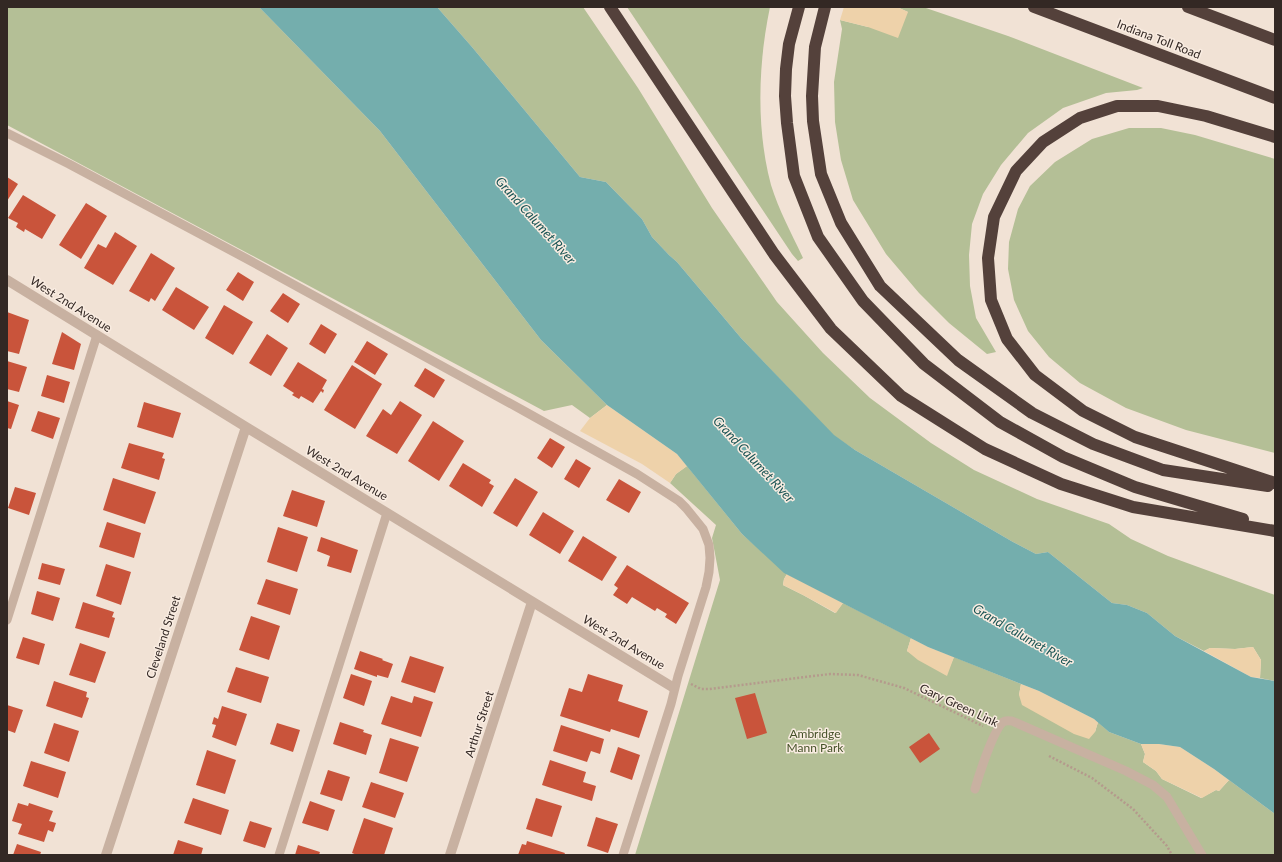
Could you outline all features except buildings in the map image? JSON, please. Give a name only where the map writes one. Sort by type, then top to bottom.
[{"type":"highway","points":[[610,7],[774,254],[831,329],[901,396],[985,449],[1061,484],[1133,507],[1275,530]]},
{"type":"highway","points":[[799,7],[789,44],[785,96],[794,176],[818,237],[863,301],[924,364],[1000,422],[1063,457],[1135,487],[1275,530]]},
{"type":"highway","points":[[825,7],[815,47],[812,96],[813,121],[821,174],[841,223],[880,286],[958,360],[1032,413],[1093,444],[1163,470],[1275,488]]},
{"type":"highway","name":"Indiana Toll Road","points":[[1034,7],[1275,98]]},
{"type":"highway","points":[[1188,7],[1275,40]]},
{"type":"highway","points":[[1275,137],[1206,116],[1158,106],[1118,106],[1080,118],[1043,142],[1016,171],[994,217],[988,258],[991,300],[1007,339],[1035,375],[1083,411],[1135,437],[1275,483]]},
{"type":"street","name":"West 2nd Avenue","points":[[7,280],[674,688]]},
{"type":"street","name":"Cleveland Street","points":[[106,855],[246,427]]},
{"type":"street","name":"Arthur Street","points":[[450,855],[532,602]]},
{"type":"lane","points":[[7,133],[69,164],[247,259],[524,411],[637,474],[679,501],[686,508],[703,529],[709,544],[710,558],[706,588],[623,855]]},
{"type":"lane","points":[[7,620],[97,335]]},
{"type":"lane","points":[[279,855],[387,513]]},
{"type":"lane","points":[[975,789],[983,763],[997,732],[1003,723],[1012,720],[1141,778],[1161,791],[1167,796],[1202,855]]},
{"type":"path","name":"Gary Green Link","points":[[701,689],[718,689],[830,674],[858,674],[904,688],[997,732]]},
{"type":"path","points":[[1044,754],[1092,778],[1133,809],[1167,846],[1172,855]]},
{"type":"green space","points":[[7,7],[259,7],[380,131],[541,340],[607,405],[590,418],[572,405],[544,411],[7,125]]},
{"type":"green space","points":[[437,7],[583,7],[638,88],[712,208],[777,302],[823,353],[870,398],[931,443],[974,470],[1037,499],[1109,524],[1131,539],[1168,556],[1275,595],[1275,681],[1260,678],[1261,660],[1253,647],[1235,649],[1210,648],[1204,651],[1175,636],[1147,613],[1127,605],[1112,603],[1048,552],[1036,554],[1013,542],[855,450],[834,436],[741,338],[677,262],[652,237],[642,219],[606,182],[580,177]]},
{"type":"green space","points":[[627,7],[770,7],[761,74],[760,96],[763,142],[766,164],[774,195],[803,258],[798,261],[792,254]]},
{"type":"green space","points":[[897,7],[923,7],[1008,36],[1143,88],[1106,93],[1063,108],[1028,133],[1001,165],[983,194],[972,224],[969,255],[970,286],[976,318],[996,352],[987,354],[949,323],[919,293],[886,254],[853,200],[841,160],[835,122],[834,82],[842,29],[840,20],[868,27],[908,12]]},
{"type":"green space","points":[[1129,128],[1161,128],[1195,135],[1275,159],[1275,453],[1186,430],[1126,408],[1080,383],[1049,357],[1028,331],[1014,300],[1008,269],[1009,242],[1018,209],[1030,186],[1055,162],[1092,139]]},
{"type":"green space","name":"Ambridge Mann Park","points":[[687,466],[742,534],[787,574],[783,585],[835,613],[843,603],[911,638],[907,651],[946,675],[954,657],[1021,684],[1019,695],[1095,732],[1098,722],[1109,732],[1141,744],[1145,754],[1143,762],[1156,771],[1162,779],[1201,798],[1216,790],[1219,791],[1229,780],[1275,814],[1275,855],[635,855],[720,580],[712,538],[716,525],[670,483],[676,474]]},
{"type":"sand","points":[[844,7],[897,7],[908,12],[898,38],[868,27],[840,20]]},
{"type":"sand","points":[[607,405],[677,454],[687,466],[676,474],[670,483],[642,464],[580,431],[590,418]]},
{"type":"sand","points":[[787,574],[843,603],[836,613],[783,585]]},
{"type":"sand","points":[[911,638],[928,647],[954,657],[947,676],[918,660],[907,651]]},
{"type":"sand","points":[[1253,647],[1261,660],[1260,678],[1251,677],[1204,651],[1210,648],[1235,649]]},
{"type":"sand","points":[[1021,684],[1039,691],[1094,719],[1098,722],[1095,732],[1089,739],[1074,734],[1022,705],[1019,695]]},
{"type":"sand","points":[[1141,744],[1159,744],[1180,747],[1229,780],[1219,791],[1216,790],[1202,798],[1162,779],[1156,771],[1143,762],[1145,754]]},
{"type":"water","name":"Grand Calumet River","points":[[259,7],[437,7],[580,177],[606,182],[642,219],[652,237],[677,262],[741,338],[834,435],[855,450],[1013,542],[1036,554],[1048,552],[1112,603],[1127,605],[1147,613],[1175,636],[1251,677],[1275,681],[1275,814],[1214,769],[1180,747],[1159,744],[1141,744],[1109,732],[1094,719],[1039,691],[928,647],[784,573],[742,534],[677,454],[607,405],[541,340],[380,131]]}]
